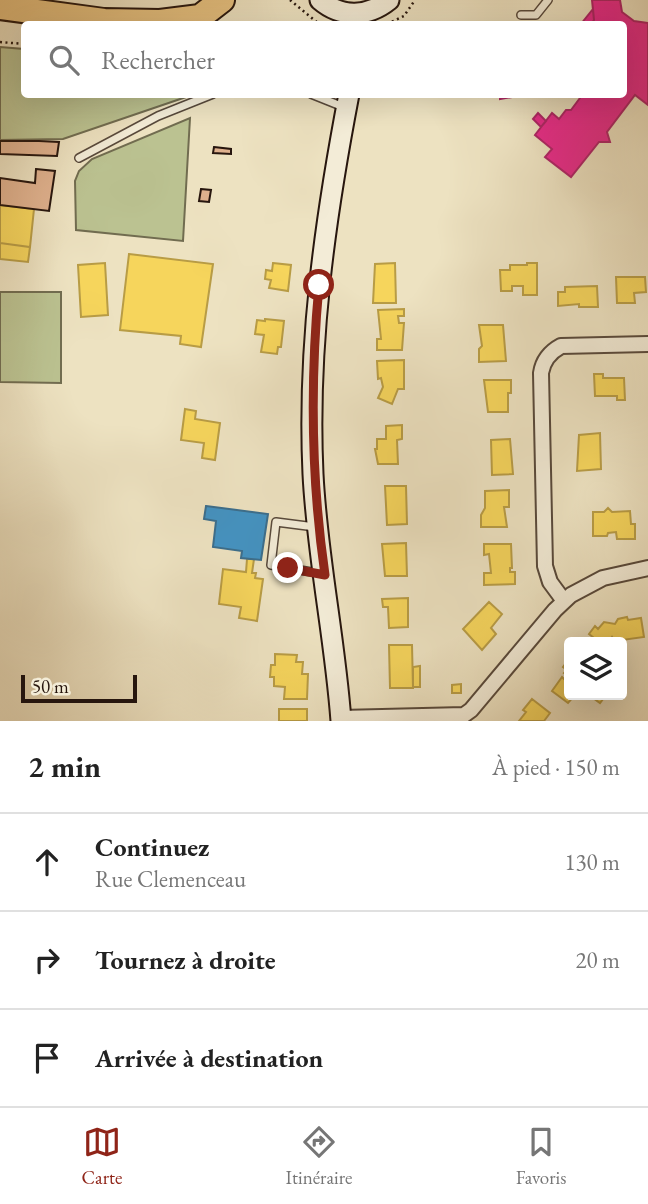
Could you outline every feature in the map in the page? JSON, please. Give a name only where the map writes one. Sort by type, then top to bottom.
[{"type":"highway","points":[[168,21],[200,17],[222,0]]},
{"type":"highway","points":[[0,7],[104,21]]},
{"type":"street","points":[[324,3],[365,18],[389,0]]},
{"type":"street","points":[[324,3],[335,21]]},
{"type":"street","points":[[347,99],[317,303],[312,449],[341,720],[460,716],[468,713],[564,601],[594,581],[622,572],[648,568]]},
{"type":"street","points":[[564,601],[550,582],[545,566],[543,363],[556,349],[567,345],[648,344]]},
{"type":"lane","points":[[521,15],[536,15],[548,0]]},
{"type":"lane","points":[[79,158],[158,116],[203,98]]},
{"type":"lane","points":[[319,528],[276,522],[271,565],[325,575]]},
{"type":"path","points":[[290,0],[315,21]]},
{"type":"path","points":[[393,21],[404,16],[415,0]]},
{"type":"path","points":[[0,42],[21,44]]},
{"type":"green space","points":[[0,47],[21,49],[21,98],[183,98],[63,139],[0,140]]},
{"type":"green space","points":[[190,118],[183,241],[76,230],[75,181],[79,171],[92,159]]},
{"type":"green space","points":[[0,292],[61,292],[61,383],[0,382]]},
{"type":"building: Logements","points":[[0,205],[34,209],[30,247],[0,243]]},
{"type":"building: Logements","points":[[0,243],[30,247],[28,262],[0,259]]},
{"type":"building: Logements","points":[[129,254],[213,264],[201,347],[180,344],[181,336],[120,330]]},
{"type":"building: Logements","points":[[105,263],[108,315],[81,317],[78,265]]},
{"type":"building: Logements","points":[[273,263],[291,265],[288,291],[269,288],[271,280],[265,279],[266,270],[272,271]]},
{"type":"building: Logements","points":[[395,263],[396,303],[373,303],[375,264]]},
{"type":"building: Logements","points":[[537,263],[537,295],[523,295],[523,286],[512,286],[512,291],[501,291],[500,270],[510,270],[510,265]]},
{"type":"building: Logements","points":[[616,277],[645,277],[646,292],[634,293],[635,303],[617,303]]},
{"type":"building: Logements","points":[[597,286],[598,307],[579,307],[579,304],[558,306],[558,292],[565,292],[565,287]]},
{"type":"building: Logements","points":[[404,309],[404,316],[398,316],[399,323],[404,323],[402,350],[377,350],[377,339],[381,339],[378,310]]},
{"type":"building: Logements","points":[[257,320],[284,321],[281,347],[278,347],[277,354],[261,352],[264,335],[255,334]]},
{"type":"building: Logements","points":[[479,325],[503,325],[506,361],[479,362],[479,349],[482,346]]},
{"type":"building: Logements","points":[[404,360],[404,389],[398,389],[392,404],[378,398],[383,387],[381,378],[378,379],[377,361]]},
{"type":"building: Logements","points":[[594,374],[603,374],[603,378],[624,378],[625,400],[617,400],[617,396],[595,396]]},
{"type":"building: Logements","points":[[484,380],[511,380],[508,412],[488,412]]},
{"type":"building: Logements","points":[[185,409],[196,411],[195,419],[220,423],[215,460],[202,458],[204,443],[181,440]]},
{"type":"building: Logements","points":[[402,425],[402,439],[397,440],[398,464],[378,464],[375,449],[377,439],[386,439],[386,426]]},
{"type":"building: Logements","points":[[600,433],[601,469],[577,471],[579,435]]},
{"type":"building: Logements","points":[[510,439],[513,474],[492,475],[491,440]]},
{"type":"building: Logements","points":[[385,486],[406,486],[407,524],[387,525]]},
{"type":"building: Logements","points":[[509,490],[509,507],[504,507],[507,527],[481,527],[485,491]]},
{"type":"building: Logements","points":[[608,508],[612,512],[630,511],[631,524],[635,524],[635,539],[617,539],[616,532],[608,533],[607,536],[593,536],[593,512],[604,512]]},
{"type":"building: Logements","points":[[406,543],[407,576],[385,576],[382,544]]},
{"type":"building: Logements","points":[[484,544],[511,544],[510,572],[515,572],[515,584],[484,585],[484,573],[491,573],[489,554],[484,555]]},
{"type":"building: Logements","points":[[247,559],[254,559],[252,573],[256,573],[255,578],[263,579],[257,621],[239,618],[241,607],[219,604],[223,569],[246,572]]},
{"type":"building: Logements","points":[[408,598],[408,627],[389,628],[388,607],[383,607],[382,599]]},
{"type":"building: Logements","points":[[489,602],[502,614],[491,628],[496,634],[482,650],[463,629]]},
{"type":"building: Logements","points":[[641,618],[644,637],[627,639],[627,637],[593,637],[589,634],[595,626],[598,629],[604,622],[615,624],[618,619]]},
{"type":"building: Logements","points":[[389,645],[412,645],[413,688],[390,688]]},
{"type":"building: Logements","points":[[275,654],[297,655],[296,662],[303,662],[302,674],[308,674],[307,699],[284,699],[285,687],[274,686],[274,677],[270,677],[271,665],[275,665]]},
{"type":"building: Logements","points":[[420,666],[420,687],[413,687],[413,667]]},
{"type":"building: Logements","points":[[562,677],[564,679],[564,700],[552,691]]},
{"type":"building: Logements","points":[[461,684],[461,693],[452,693],[452,685]]},
{"type":"building: Logements","points":[[532,699],[550,713],[544,721],[519,721],[526,712],[523,710]]},
{"type":"building: Logements","points":[[279,709],[307,709],[307,721],[279,721]]},
{"type":"building: Écoles","points":[[206,506],[268,514],[261,560],[241,558],[242,551],[213,547],[216,521],[204,519]]},
{"type":"building: Santé","points":[[592,0],[620,0],[622,12],[634,21],[648,23],[648,105],[635,95],[607,132],[610,142],[599,142],[571,177],[545,157],[552,149],[535,135],[552,113],[559,119],[566,110],[571,110],[580,98],[627,98],[627,21],[594,20]]},
{"type":"building: Santé","points":[[593,9],[593,21],[583,21]]},
{"type":"building: Santé","points":[[538,113],[546,121],[541,127],[533,119]]},
{"type":"building: Autres","points":[[0,141],[59,142],[57,156],[0,154]]},
{"type":"building: Autres","points":[[214,147],[231,149],[231,154],[213,153]]},
{"type":"building: Autres","points":[[36,169],[55,171],[49,211],[0,205],[0,178],[35,183]]},
{"type":"building: Autres","points":[[201,189],[211,190],[209,202],[199,201]]},
{"type":"route","points":[[288,568],[325,575],[312,449],[319,285]]}]
